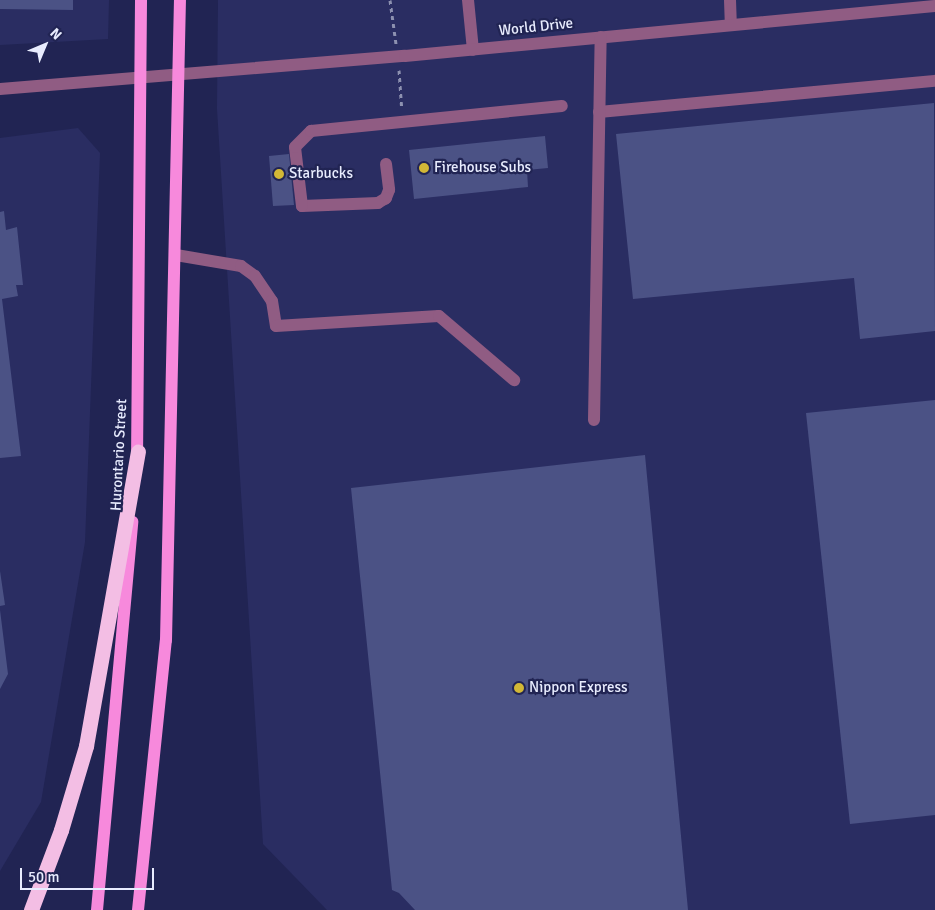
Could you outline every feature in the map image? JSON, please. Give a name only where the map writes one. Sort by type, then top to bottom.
[{"type":"highway","points":[[31,910],[61,830],[86,746],[138,452]]},
{"type":"main road","name":"Hurontario Street","points":[[97,910],[138,452],[141,0]]},
{"type":"main road","points":[[138,910],[166,640],[176,255],[180,0]]},
{"type":"street","points":[[468,0],[473,50]]},
{"type":"street","points":[[730,0],[731,24]]},
{"type":"street","name":"World Drive","points":[[0,89],[178,72],[473,50],[935,6]]},
{"type":"street","points":[[594,420],[601,37]]},
{"type":"street","points":[[599,112],[935,81]]},
{"type":"street","points":[[386,164],[388,190],[386,198],[378,202],[302,206],[295,147],[311,130],[562,106]]},
{"type":"street","points":[[176,255],[241,266],[255,276],[272,301],[276,326],[439,316],[514,380]]},
{"type":"shaded area","points":[[0,0],[109,0],[108,39],[0,45]]},
{"type":"shaded area","points":[[218,0],[935,0],[935,910],[327,910],[263,844],[217,109]]},
{"type":"shaded area","points":[[78,128],[100,153],[85,542],[41,802],[0,871],[0,138]]},
{"type":"building","points":[[0,0],[73,0],[73,10],[0,9]]},
{"type":"building","points":[[934,103],[935,331],[860,339],[854,278],[633,299],[616,134]]},
{"type":"building","points":[[545,136],[548,168],[527,170],[528,187],[414,199],[409,150]]},
{"type":"building","points":[[289,154],[294,205],[273,206],[269,156]]},
{"type":"building","points":[[4,211],[6,230],[17,227],[23,285],[16,285],[18,296],[2,299],[21,456],[0,458],[0,212]]},
{"type":"building","points":[[935,400],[935,815],[850,824],[806,413]]},
{"type":"building","name":"Nippon Express","points":[[645,455],[688,910],[415,910],[399,893],[392,890],[351,488]]},
{"type":"building","points":[[0,571],[5,605],[0,606]]},
{"type":"building","points":[[0,610],[8,674],[0,689]]},
{"type":"place","name":"Firehouse Subs","points":[[424,168]]},
{"type":"place","name":"Starbucks","points":[[279,174]]},
{"type":"place","name":"Nippon Express","points":[[519,688]]}]
